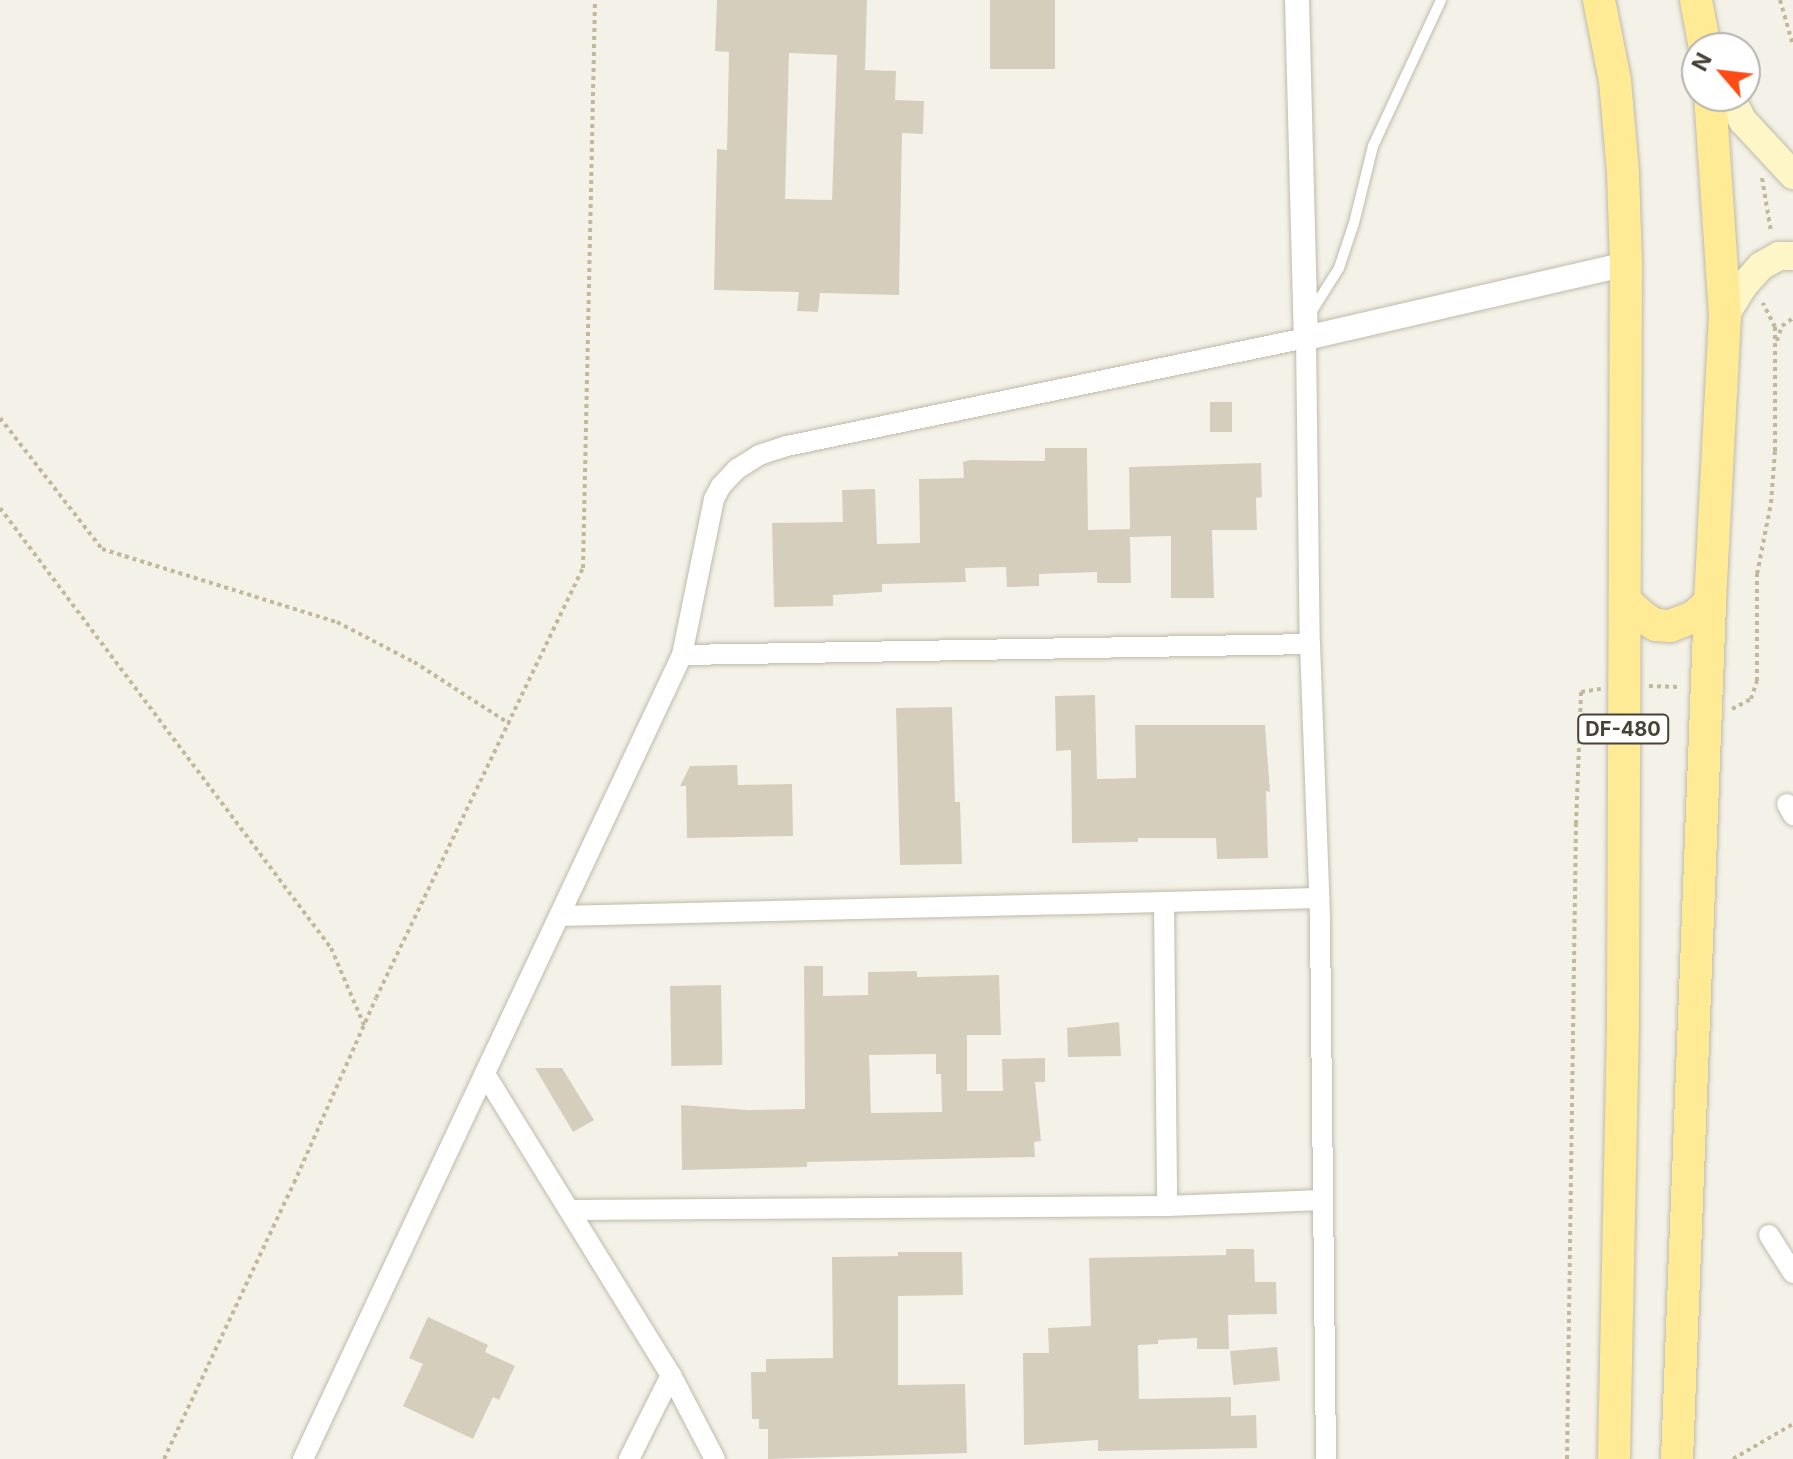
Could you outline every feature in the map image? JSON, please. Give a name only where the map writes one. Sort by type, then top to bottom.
[{"type":"main road","name":"DF-480","points":[[1599,0],[1615,81],[1623,173],[1626,264],[1623,1026],[1614,1459]]},
{"type":"main road","points":[[1696,0],[1702,32]]},
{"type":"main road","points":[[1677,1459],[1710,602],[1725,315],[1711,112]]},
{"type":"main road","points":[[1738,112],[1787,168]]},
{"type":"main road","points":[[1725,315],[1744,285],[1761,266],[1784,258]]},
{"type":"main road","points":[[1625,601],[1656,625],[1670,626],[1694,617],[1710,602]]},
{"type":"street","points":[[1297,0],[1310,644],[1319,898],[1326,1459]]},
{"type":"street","points":[[303,1459],[682,655],[714,499],[737,469],[759,455],[787,446],[1306,328],[1626,264]]},
{"type":"street","points":[[682,655],[1310,644]]},
{"type":"street","points":[[559,916],[1319,898]]},
{"type":"street","points":[[1164,902],[1167,1206]]},
{"type":"street","points":[[485,1074],[671,1375],[715,1459]]},
{"type":"street","points":[[570,1210],[1167,1206],[1323,1200]]},
{"type":"street","points":[[1769,1235],[1793,1273]]},
{"type":"street","points":[[629,1459],[671,1375]]},
{"type":"lane","points":[[1306,328],[1339,268],[1373,146],[1441,0]]},
{"type":"path","points":[[164,1459],[294,1183],[364,1025],[583,568],[595,0]]},
{"type":"path","points":[[1780,0],[1793,45]]},
{"type":"path","points":[[1784,258],[1762,178],[1787,168]]},
{"type":"path","points":[[1567,1459],[1575,840],[1581,692],[1623,686],[1681,687],[1722,713],[1751,699],[1757,681],[1757,574],[1771,503],[1775,348],[1775,327],[1760,298]]},
{"type":"path","points":[[1775,348],[1782,326],[1793,318]]},
{"type":"path","points":[[0,418],[102,549],[337,622],[414,662],[510,724]]},
{"type":"path","points":[[0,508],[331,948],[364,1025]]},
{"type":"path","points":[[1733,1459],[1793,1424]]},
{"type":"building","points":[[717,0],[867,0],[865,70],[896,71],[895,100],[924,101],[923,134],[902,133],[899,295],[820,293],[818,312],[797,311],[799,292],[714,290],[717,149],[727,150],[729,52],[715,51]],"holes":[[[789,53],[837,55],[832,200],[785,199]]]},
{"type":"building","points":[[990,0],[1055,0],[1055,69],[990,69]]},
{"type":"building","points":[[1210,402],[1232,402],[1232,432],[1210,432]]},
{"type":"building","points":[[1045,448],[1087,448],[1088,530],[1130,529],[1129,467],[1261,463],[1262,497],[1256,498],[1257,530],[1212,530],[1214,598],[1171,598],[1171,536],[1130,537],[1131,583],[1097,583],[1097,572],[1039,574],[1039,586],[1007,587],[1006,567],[965,568],[966,582],[882,584],[882,592],[833,595],[833,606],[774,607],[772,523],[843,522],[842,490],[875,489],[877,544],[920,543],[919,479],[964,478],[963,462],[970,460],[1045,461]]},
{"type":"building","points":[[1095,695],[1097,779],[1136,778],[1135,725],[1265,725],[1270,792],[1266,791],[1268,858],[1217,859],[1216,838],[1138,838],[1138,842],[1072,843],[1071,750],[1056,751],[1055,696]]},
{"type":"building","points":[[952,707],[955,802],[960,802],[962,864],[900,865],[896,708]]},
{"type":"building","points":[[737,765],[738,785],[792,784],[793,836],[687,838],[686,786],[680,786],[690,766]]},
{"type":"building","points":[[804,966],[823,966],[823,996],[868,995],[868,972],[917,971],[917,977],[999,975],[1001,1035],[967,1035],[967,1091],[1003,1091],[1002,1059],[1045,1058],[1045,1082],[1035,1082],[1041,1141],[1034,1142],[1035,1157],[807,1162],[807,1167],[682,1170],[681,1105],[748,1110],[805,1109]],"holes":[[[936,1054],[936,1074],[941,1074],[942,1112],[871,1113],[869,1055]]]},
{"type":"building","points":[[721,985],[722,1065],[671,1066],[670,986]]},
{"type":"building","points":[[1119,1022],[1121,1056],[1068,1057],[1067,1028]]},
{"type":"building","points":[[535,1068],[562,1068],[594,1120],[573,1132]]},
{"type":"building","points":[[1226,1249],[1254,1249],[1255,1282],[1276,1282],[1277,1314],[1228,1315],[1229,1349],[1197,1349],[1197,1338],[1158,1340],[1158,1344],[1138,1345],[1139,1399],[1231,1397],[1231,1416],[1256,1415],[1257,1448],[1098,1451],[1098,1440],[1024,1445],[1023,1353],[1049,1353],[1048,1328],[1091,1326],[1089,1258],[1226,1255]]},
{"type":"building","points":[[898,1252],[962,1252],[963,1295],[898,1296],[898,1385],[965,1384],[967,1453],[768,1459],[768,1429],[759,1429],[759,1419],[752,1419],[751,1372],[766,1372],[766,1359],[833,1358],[832,1257],[898,1256]]},
{"type":"building","points":[[428,1317],[488,1345],[485,1352],[515,1366],[499,1400],[493,1397],[473,1439],[403,1406],[423,1364],[409,1358]]},
{"type":"building","points":[[1277,1347],[1280,1381],[1233,1385],[1230,1351]]}]
